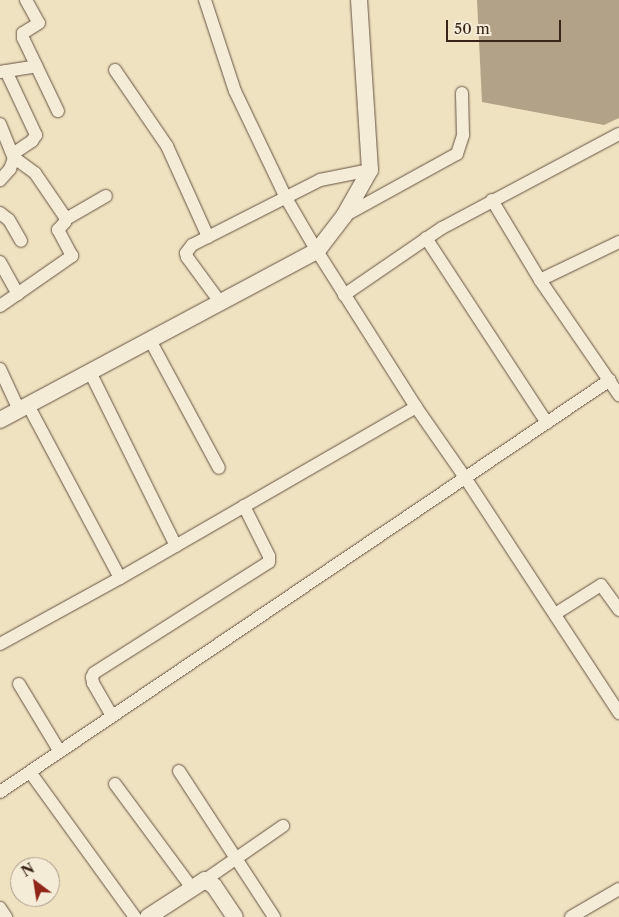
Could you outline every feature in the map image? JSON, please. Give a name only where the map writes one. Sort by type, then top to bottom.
[{"type":"street","points":[[26,0],[39,22],[22,36],[58,110]]},
{"type":"street","points":[[204,0],[235,91],[286,198],[316,251],[416,407],[466,479],[619,713]]},
{"type":"street","points":[[0,420],[316,251],[344,216],[370,170],[358,0]]},
{"type":"street","points":[[0,180],[10,169],[14,155],[32,142],[36,135],[3,72],[36,66]]},
{"type":"street","points":[[115,70],[167,146],[208,237]]},
{"type":"street","points":[[344,216],[457,154],[464,135],[462,93]]},
{"type":"street","points":[[0,124],[14,155],[35,173],[66,219]]},
{"type":"street","points":[[344,295],[426,238],[492,200],[619,134]]},
{"type":"street","points":[[220,302],[186,253],[192,245],[320,180],[370,170]]},
{"type":"street","points":[[0,306],[72,256],[58,230],[66,219],[106,196]]},
{"type":"street","points":[[492,200],[540,280],[619,395]]},
{"type":"street","points":[[0,213],[8,220],[21,241]]},
{"type":"street","points":[[426,238],[547,423]]},
{"type":"street","points":[[540,280],[619,242]]},
{"type":"street","points":[[606,248],[619,253]]},
{"type":"street","points":[[0,262],[18,294]]},
{"type":"street","points":[[150,340],[219,468]]},
{"type":"street","points":[[0,368],[120,578]]},
{"type":"street","points":[[90,372],[176,546]]},
{"type":"street","points":[[0,792],[610,380]]},
{"type":"street","points":[[0,644],[120,578],[416,407]]},
{"type":"street","points":[[112,716],[93,683],[92,677],[94,673],[270,562],[269,556],[244,506]]},
{"type":"street","points":[[555,614],[601,586],[619,610]]},
{"type":"street","points":[[19,684],[60,752]]},
{"type":"street","points":[[179,771],[274,917]]},
{"type":"street","points":[[30,772],[136,917]]},
{"type":"street","points":[[115,784],[198,884],[214,886],[235,917]]},
{"type":"street","points":[[148,917],[283,826]]},
{"type":"street","points":[[571,917],[619,889]]},
{"type":"street","points":[[0,908],[6,917]]},
{"type":"shaded area","points":[[477,0],[619,0],[619,118],[604,125],[482,102]]}]
